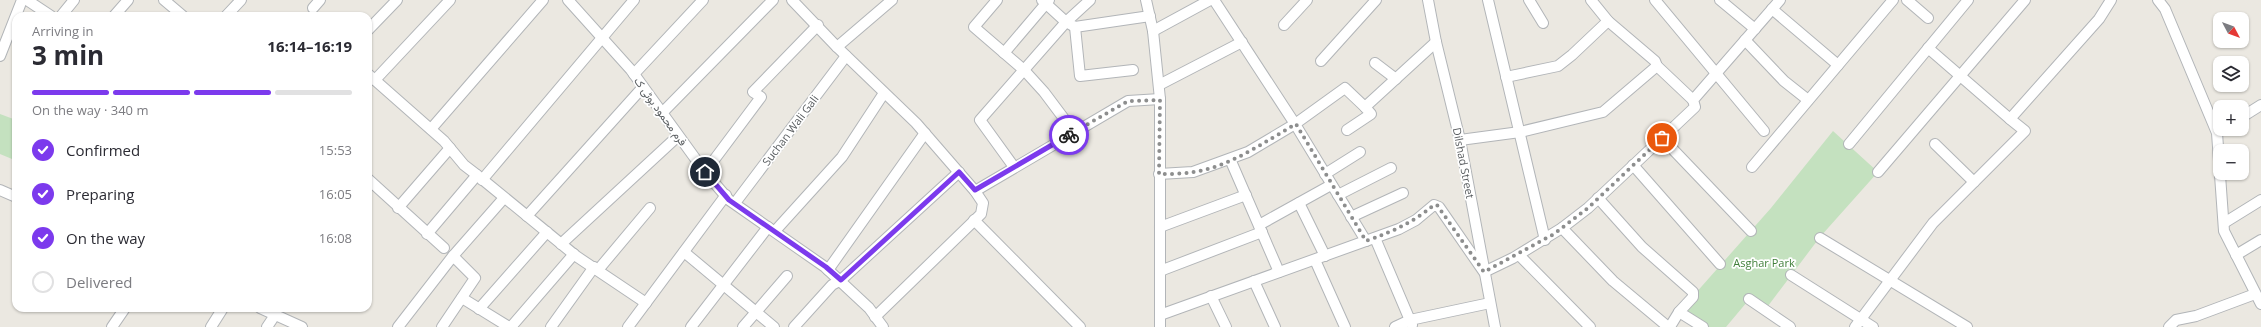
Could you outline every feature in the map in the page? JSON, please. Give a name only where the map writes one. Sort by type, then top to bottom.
[{"type":"street","points":[[19,12],[22,0]]},
{"type":"street","points":[[27,0],[45,12]]},
{"type":"street","points":[[64,12],[74,0]]},
{"type":"street","points":[[118,12],[128,0]]},
{"type":"street","points":[[230,12],[240,0]]},
{"type":"street","points":[[313,8],[320,0]]},
{"type":"street","points":[[372,26],[397,0]]},
{"type":"street","points":[[372,76],[450,0]]},
{"type":"street","points":[[431,129],[543,0]]},
{"type":"street","name":"فرم محمود بوٹی ک","points":[[568,0],[634,74],[705,172],[726,195],[841,280],[869,308],[882,327]]},
{"type":"street","points":[[427,234],[479,178],[634,0]]},
{"type":"street","points":[[634,74],[703,0]]},
{"type":"street","points":[[662,113],[772,0]]},
{"type":"street","points":[[792,0],[837,47],[925,133],[975,190],[983,203],[981,214],[875,317]]},
{"type":"street","points":[[837,47],[892,0]]},
{"type":"street","points":[[997,0],[974,27],[1024,70],[1044,92],[1074,132]]},
{"type":"street","points":[[1014,167],[980,120],[1024,70],[1070,24],[1090,0]]},
{"type":"street","points":[[1146,0],[1153,31],[1160,100],[1160,327]]},
{"type":"street","points":[[1153,31],[1210,0]]},
{"type":"street","points":[[1214,0],[1296,124],[1352,217],[1370,240],[1412,324]]},
{"type":"street","points":[[1284,25],[1307,0]]},
{"type":"street","points":[[1321,61],[1376,0]]},
{"type":"street","name":"Dilshad Street","points":[[1428,0],[1436,42],[1460,140],[1484,272],[1496,327]]},
{"type":"street","points":[[1488,0],[1545,240]]},
{"type":"street","points":[[1529,0],[1543,22]]},
{"type":"street","points":[[1160,314],[1399,229],[1416,220],[1434,205],[1437,205],[1484,272],[1519,255],[1562,228],[1633,166],[1695,106],[1693,100],[1657,66],[1655,61],[1608,21],[1591,0]]},
{"type":"street","points":[[1655,0],[1764,131]]},
{"type":"street","points":[[1720,0],[1755,29]]},
{"type":"street","points":[[1693,100],[1780,0]]},
{"type":"street","points":[[1752,167],[1893,0]]},
{"type":"street","points":[[1907,0],[1928,18]]},
{"type":"street","points":[[1849,144],[1968,0]]},
{"type":"street","points":[[1878,172],[2025,0]]},
{"type":"street","points":[[2010,119],[2099,20],[2111,0]]},
{"type":"street","points":[[2158,0],[2165,9],[2213,115]]},
{"type":"street","points":[[1004,53],[1046,1],[1070,24],[1080,76],[1133,70]]},
{"type":"street","points":[[1772,9],[1838,65]]},
{"type":"street","points":[[1070,24],[1150,16]]},
{"type":"street","points":[[1506,77],[1558,66],[1572,56],[1608,21]]},
{"type":"street","points":[[705,172],[760,97],[754,92],[818,26]]},
{"type":"street","points":[[0,56],[12,36]]},
{"type":"street","points":[[1745,40],[1784,80],[1808,100]]},
{"type":"street","points":[[1159,85],[1242,42]]},
{"type":"street","points":[[1365,107],[1436,42]]},
{"type":"street","points":[[1858,323],[1933,223],[2025,131],[1928,48]]},
{"type":"street","name":"Suchan Wali Gali","points":[[735,203],[846,56]]},
{"type":"street","points":[[1375,62],[1396,79]]},
{"type":"street","points":[[1460,140],[1520,132],[1603,112],[1657,66]]},
{"type":"street","points":[[372,78],[431,129],[464,165],[479,178],[574,254],[646,303]]},
{"type":"street","points":[[527,216],[643,87]]},
{"type":"street","points":[[1159,174],[1193,172],[1230,160],[1248,152],[1296,124],[1345,88],[1371,114],[1347,130]]},
{"type":"street","points":[[691,327],[723,285],[771,229],[842,158],[884,93]]},
{"type":"street","points":[[975,190],[1128,101],[1160,100]]},
{"type":"street","points":[[2249,113],[2261,105]]},
{"type":"street","points":[[828,270],[925,133]]},
{"type":"street","points":[[561,244],[678,136]]},
{"type":"street","points":[[2220,136],[2224,231],[2261,304]]},
{"type":"street","points":[[1662,138],[1751,231]]},
{"type":"street","points":[[1935,144],[1974,182]]},
{"type":"street","points":[[398,208],[450,148]]},
{"type":"street","points":[[1325,174],[1360,152]]},
{"type":"street","points":[[1230,160],[1279,272]]},
{"type":"street","points":[[1633,166],[1720,264]]},
{"type":"street","points":[[1338,195],[1391,168]]},
{"type":"street","points":[[794,327],[832,285],[841,280],[959,172]]},
{"type":"street","points":[[372,183],[444,248]]},
{"type":"street","points":[[1160,271],[1260,229],[1299,203],[1332,185]]},
{"type":"street","points":[[0,190],[12,195]]},
{"type":"street","points":[[1352,217],[1403,193]]},
{"type":"street","points":[[628,327],[726,195]]},
{"type":"street","points":[[1160,227],[1246,195]]},
{"type":"street","points":[[398,327],[453,256],[504,198]]},
{"type":"street","points":[[1562,228],[1613,281],[1667,326],[1671,325],[1679,312],[1693,297],[1693,292],[1642,247],[1598,198]]},
{"type":"street","points":[[2224,223],[2261,200]]},
{"type":"street","points":[[1299,203],[1325,256]]},
{"type":"street","points":[[551,327],[596,268],[650,208]]},
{"type":"street","points":[[974,220],[1080,327]]},
{"type":"street","points":[[479,309],[547,232]]},
{"type":"street","points":[[1820,238],[1967,327]]},
{"type":"street","points":[[2236,255],[2261,240]]},
{"type":"street","points":[[684,252],[774,327]]},
{"type":"street","points":[[462,298],[510,327],[574,254]]},
{"type":"street","points":[[1519,255],[1590,327]]},
{"type":"street","points":[[442,327],[475,278],[453,256]]},
{"type":"street","points":[[1314,260],[1345,327]]},
{"type":"street","points":[[1792,275],[1858,323],[1874,327]]},
{"type":"street","points":[[743,327],[787,276]]},
{"type":"street","points":[[1254,281],[1275,327]]},
{"type":"street","points":[[2169,327],[2176,320],[2196,316],[2255,294]]},
{"type":"street","points":[[1211,296],[1226,327]]},
{"type":"street","points":[[1749,299],[1790,327]]},
{"type":"street","points":[[1396,327],[1490,303]]},
{"type":"street","points":[[112,327],[122,312]]},
{"type":"street","points":[[210,327],[220,312]]},
{"type":"street","points":[[269,312],[302,327]]},
{"type":"street","points":[[1679,312],[1703,327]]},
{"type":"street","points":[[267,327],[275,315]]},
{"type":"green space","points":[[0,114],[12,118],[12,159],[0,154]]},
{"type":"green space","name":"Asghar Park","points":[[1833,131],[1878,172],[1820,237],[1768,306],[1752,296],[1726,327],[1703,327],[1679,312],[1771,208]]},
{"type":"way so far","points":[[1069,135],[1128,101],[1160,100],[1159,174],[1182,173],[1207,169],[1248,152],[1296,124],[1366,241],[1399,229],[1416,220],[1434,205],[1437,205],[1484,272],[1513,258],[1554,234],[1588,208],[1662,138]]},
{"type":"route","points":[[705,172],[729,200],[826,267],[841,280],[959,172],[975,190],[1069,135]]}]
